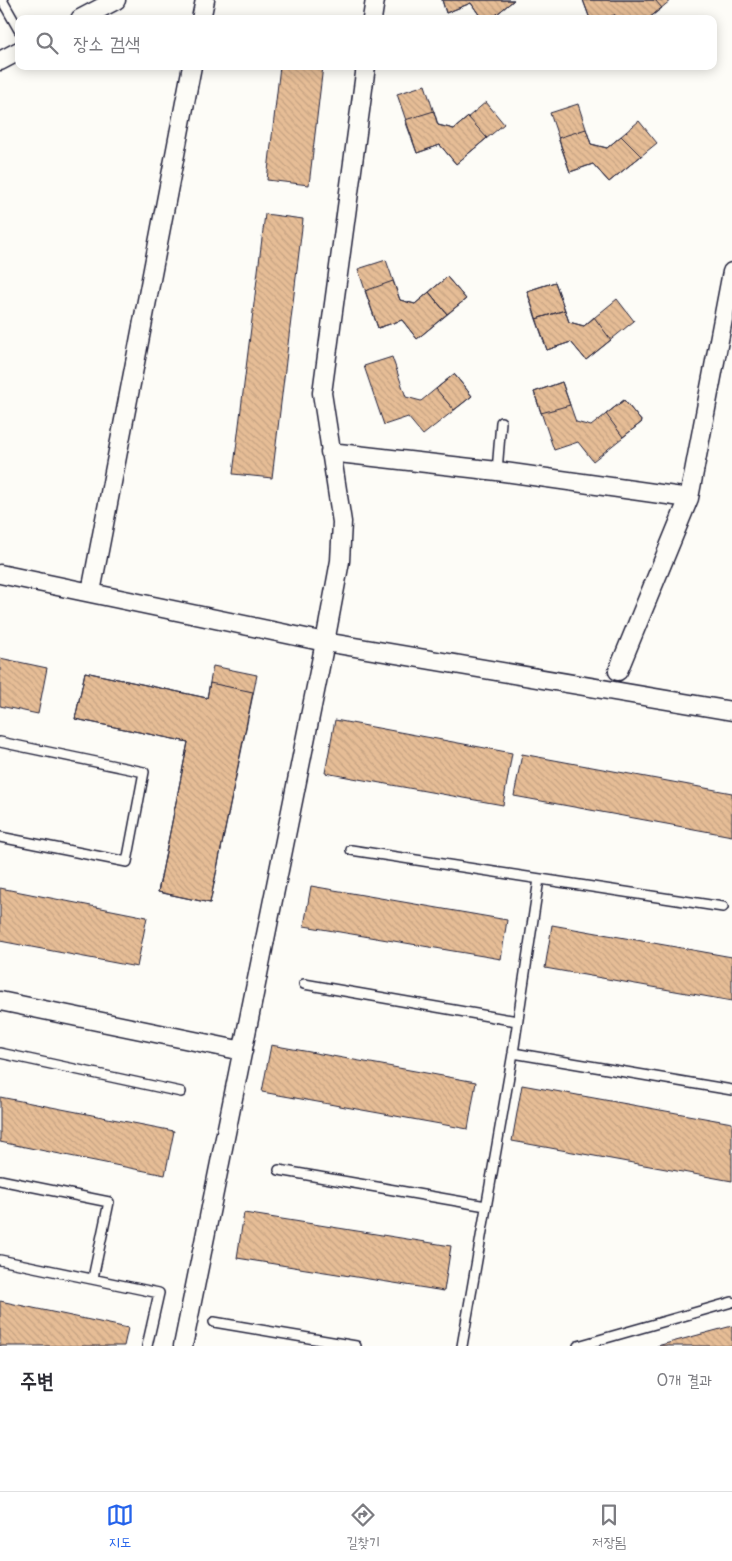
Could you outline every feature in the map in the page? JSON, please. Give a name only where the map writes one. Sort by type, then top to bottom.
[{"type":"street","points":[[88,15],[116,0]]},
{"type":"street","points":[[202,15],[205,0]]},
{"type":"street","points":[[373,15],[375,0]]},
{"type":"street","points":[[0,61],[15,53]]},
{"type":"street","points":[[91,592],[191,70]]},
{"type":"street","points":[[182,1346],[243,1051],[340,561],[342,522],[322,393],[365,70]]},
{"type":"street","points":[[618,671],[689,498],[732,272]]},
{"type":"street","points":[[330,452],[689,498]]},
{"type":"street","points":[[0,574],[325,642],[732,711]]},
{"type":"street","points":[[0,1002],[243,1051]]},
{"type":"lane","points":[[2,0],[15,23]]},
{"type":"lane","points":[[496,472],[501,422]]},
{"type":"lane","points":[[0,742],[144,772],[127,862],[0,837]]},
{"type":"lane","points":[[352,850],[723,907]]},
{"type":"lane","points":[[462,1346],[513,1053],[538,879]]},
{"type":"lane","points":[[304,984],[517,1021]]},
{"type":"lane","points":[[0,1053],[181,1092]]},
{"type":"lane","points":[[513,1053],[732,1090]]},
{"type":"lane","points":[[279,1170],[486,1206]]},
{"type":"lane","points":[[0,1180],[108,1202],[93,1278]]},
{"type":"lane","points":[[0,1260],[159,1293],[147,1346]]},
{"type":"lane","points":[[578,1346],[732,1302]]},
{"type":"lane","points":[[214,1322],[356,1346]]},
{"type":"building","points":[[442,0],[514,0],[496,15],[479,15],[471,3],[446,13]]},
{"type":"building","points":[[442,0],[514,0],[496,15],[479,15],[471,3],[446,13]]},
{"type":"building","points":[[583,0],[671,0],[653,15],[589,15]]},
{"type":"building","points":[[583,0],[655,0],[662,8],[653,15],[589,15]]},
{"type":"building","points":[[280,70],[323,70],[309,185],[267,180]]},
{"type":"building","points":[[425,85],[438,125],[454,129],[486,102],[504,124],[456,164],[440,145],[417,153],[397,94]]},
{"type":"building","points":[[578,104],[591,144],[607,148],[639,121],[657,143],[609,182],[593,164],[570,172],[550,113]]},
{"type":"building","points":[[434,111],[438,125],[454,129],[468,117],[487,138],[456,164],[440,145],[417,153],[405,120]]},
{"type":"building","points":[[586,129],[591,144],[607,148],[621,136],[641,156],[609,182],[593,164],[570,172],[558,138]]},
{"type":"building","points":[[265,214],[303,219],[272,478],[233,474]]},
{"type":"building","points":[[386,260],[400,300],[415,304],[447,277],[466,299],[417,339],[402,320],[378,328],[358,269]]},
{"type":"building","points":[[447,277],[466,299],[447,314],[429,292]]},
{"type":"building","points":[[393,281],[400,300],[415,304],[429,292],[447,314],[417,339],[402,320],[378,328],[365,291]]},
{"type":"building","points":[[555,282],[569,322],[584,326],[617,299],[634,321],[586,360],[571,342],[547,350],[527,291]]},
{"type":"building","points":[[555,282],[565,310],[536,319],[527,291]]},
{"type":"building","points":[[565,310],[569,322],[584,326],[594,317],[611,340],[586,360],[571,342],[547,350],[536,319]]},
{"type":"building","points":[[392,357],[406,397],[421,401],[454,374],[472,396],[423,435],[408,417],[384,425],[364,366]]},
{"type":"building","points":[[454,374],[472,396],[454,410],[436,389]]},
{"type":"building","points":[[562,382],[576,422],[591,426],[624,400],[642,422],[593,461],[578,442],[554,450],[534,392]]},
{"type":"building","points":[[562,382],[570,405],[541,413],[534,392]]},
{"type":"building","points":[[624,400],[642,422],[623,437],[606,414]]},
{"type":"building","points":[[0,658],[47,668],[38,714],[0,706]]},
{"type":"building","points":[[213,666],[257,675],[210,903],[158,892],[188,742],[75,719],[85,672],[207,698]]},
{"type":"building","points":[[85,672],[207,698],[210,683],[253,692],[210,903],[158,892],[188,742],[75,719]]},
{"type":"building","points":[[335,720],[512,753],[503,805],[325,773]]},
{"type":"building","points":[[522,754],[732,793],[732,836],[514,796]]},
{"type":"building","points":[[311,886],[507,920],[501,959],[304,926]]},
{"type":"building","points":[[0,888],[147,917],[137,967],[0,941]]},
{"type":"building","points":[[552,925],[732,957],[732,1001],[545,968]]},
{"type":"building","points":[[271,1045],[476,1082],[468,1129],[262,1092]]},
{"type":"building","points":[[522,1085],[732,1123],[732,1181],[512,1141]]},
{"type":"building","points":[[0,1097],[174,1131],[165,1175],[0,1142]]},
{"type":"building","points":[[244,1213],[451,1246],[444,1291],[237,1258]]},
{"type":"building","points":[[0,1301],[128,1328],[124,1346],[0,1346]]},
{"type":"building","points":[[732,1326],[732,1346],[657,1346]]}]
